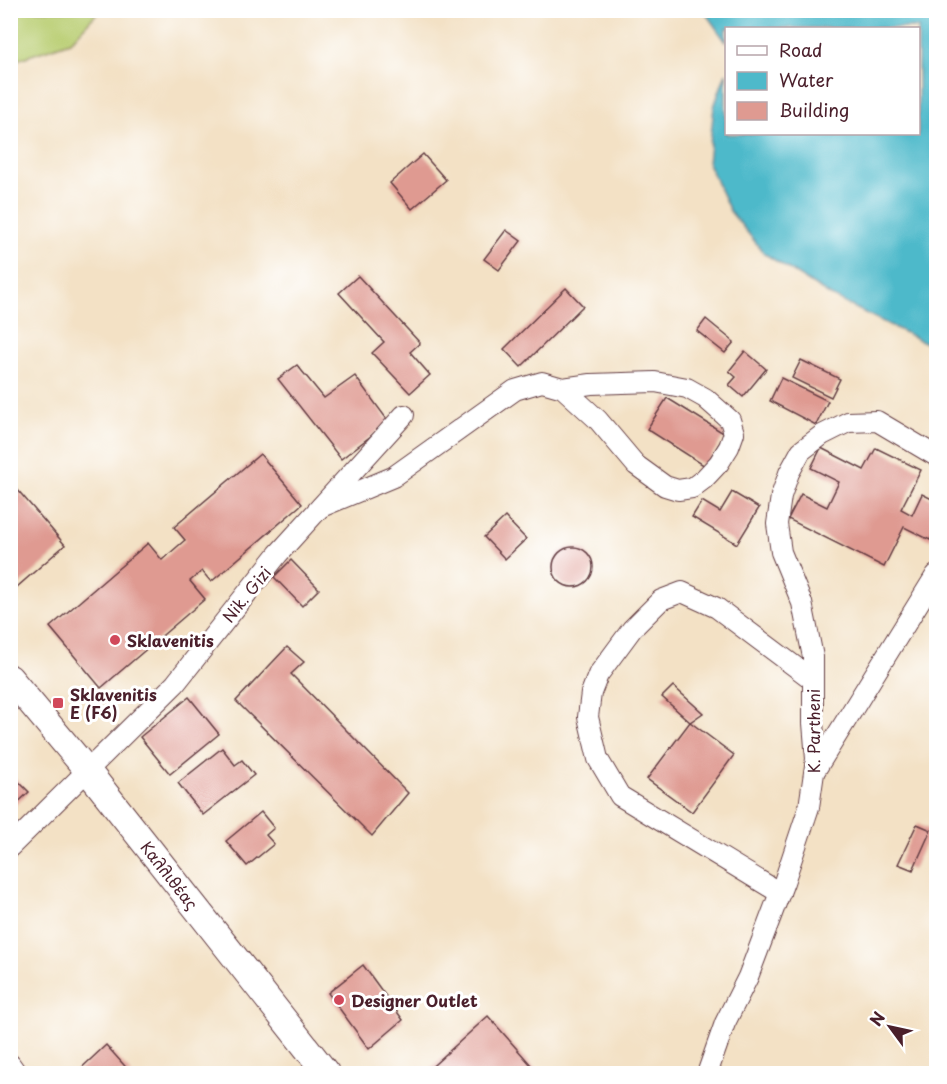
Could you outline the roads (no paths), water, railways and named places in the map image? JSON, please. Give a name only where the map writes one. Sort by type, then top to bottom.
[{"type":"main road","name":"Καλλιθέας","points":[[10,678],[87,770],[327,1074]]},
{"type":"street","points":[[321,507],[393,477],[515,390],[542,382],[563,388],[591,384],[655,382],[687,388],[705,398],[730,420],[734,434],[719,464],[704,479],[692,488],[678,490],[665,486],[636,465],[598,420],[563,388]]},
{"type":"street","name":"Nik. Gizi","points":[[10,847],[175,684],[278,554],[404,416]]},
{"type":"street","name":"K. Partheni","points":[[707,1074],[725,1023],[748,977],[780,893],[809,807],[816,759],[813,657],[802,603],[781,552],[777,524],[783,489],[801,451],[822,435],[848,422],[877,421],[936,456]]},
{"type":"street","points":[[814,772],[936,575]]},
{"type":"street","points":[[780,893],[620,796],[598,759],[588,717],[591,693],[598,675],[632,629],[661,600],[682,592],[717,608],[813,680]]},
{"type":"street","points":[[10,1064],[17,1074]]},
{"type":"water","points":[[704,11],[936,11],[936,348],[831,296],[765,254],[730,211],[708,163],[714,107],[725,76],[725,135],[920,135],[920,27],[725,27],[725,41]]},
{"type":"place","name":"Sklavenitis","points":[[115,640]]},
{"type":"place","name":"Sklavenitis E (F6)","points":[[58,703]]},
{"type":"place","name":"Designer Outlet","points":[[339,1000]]}]
